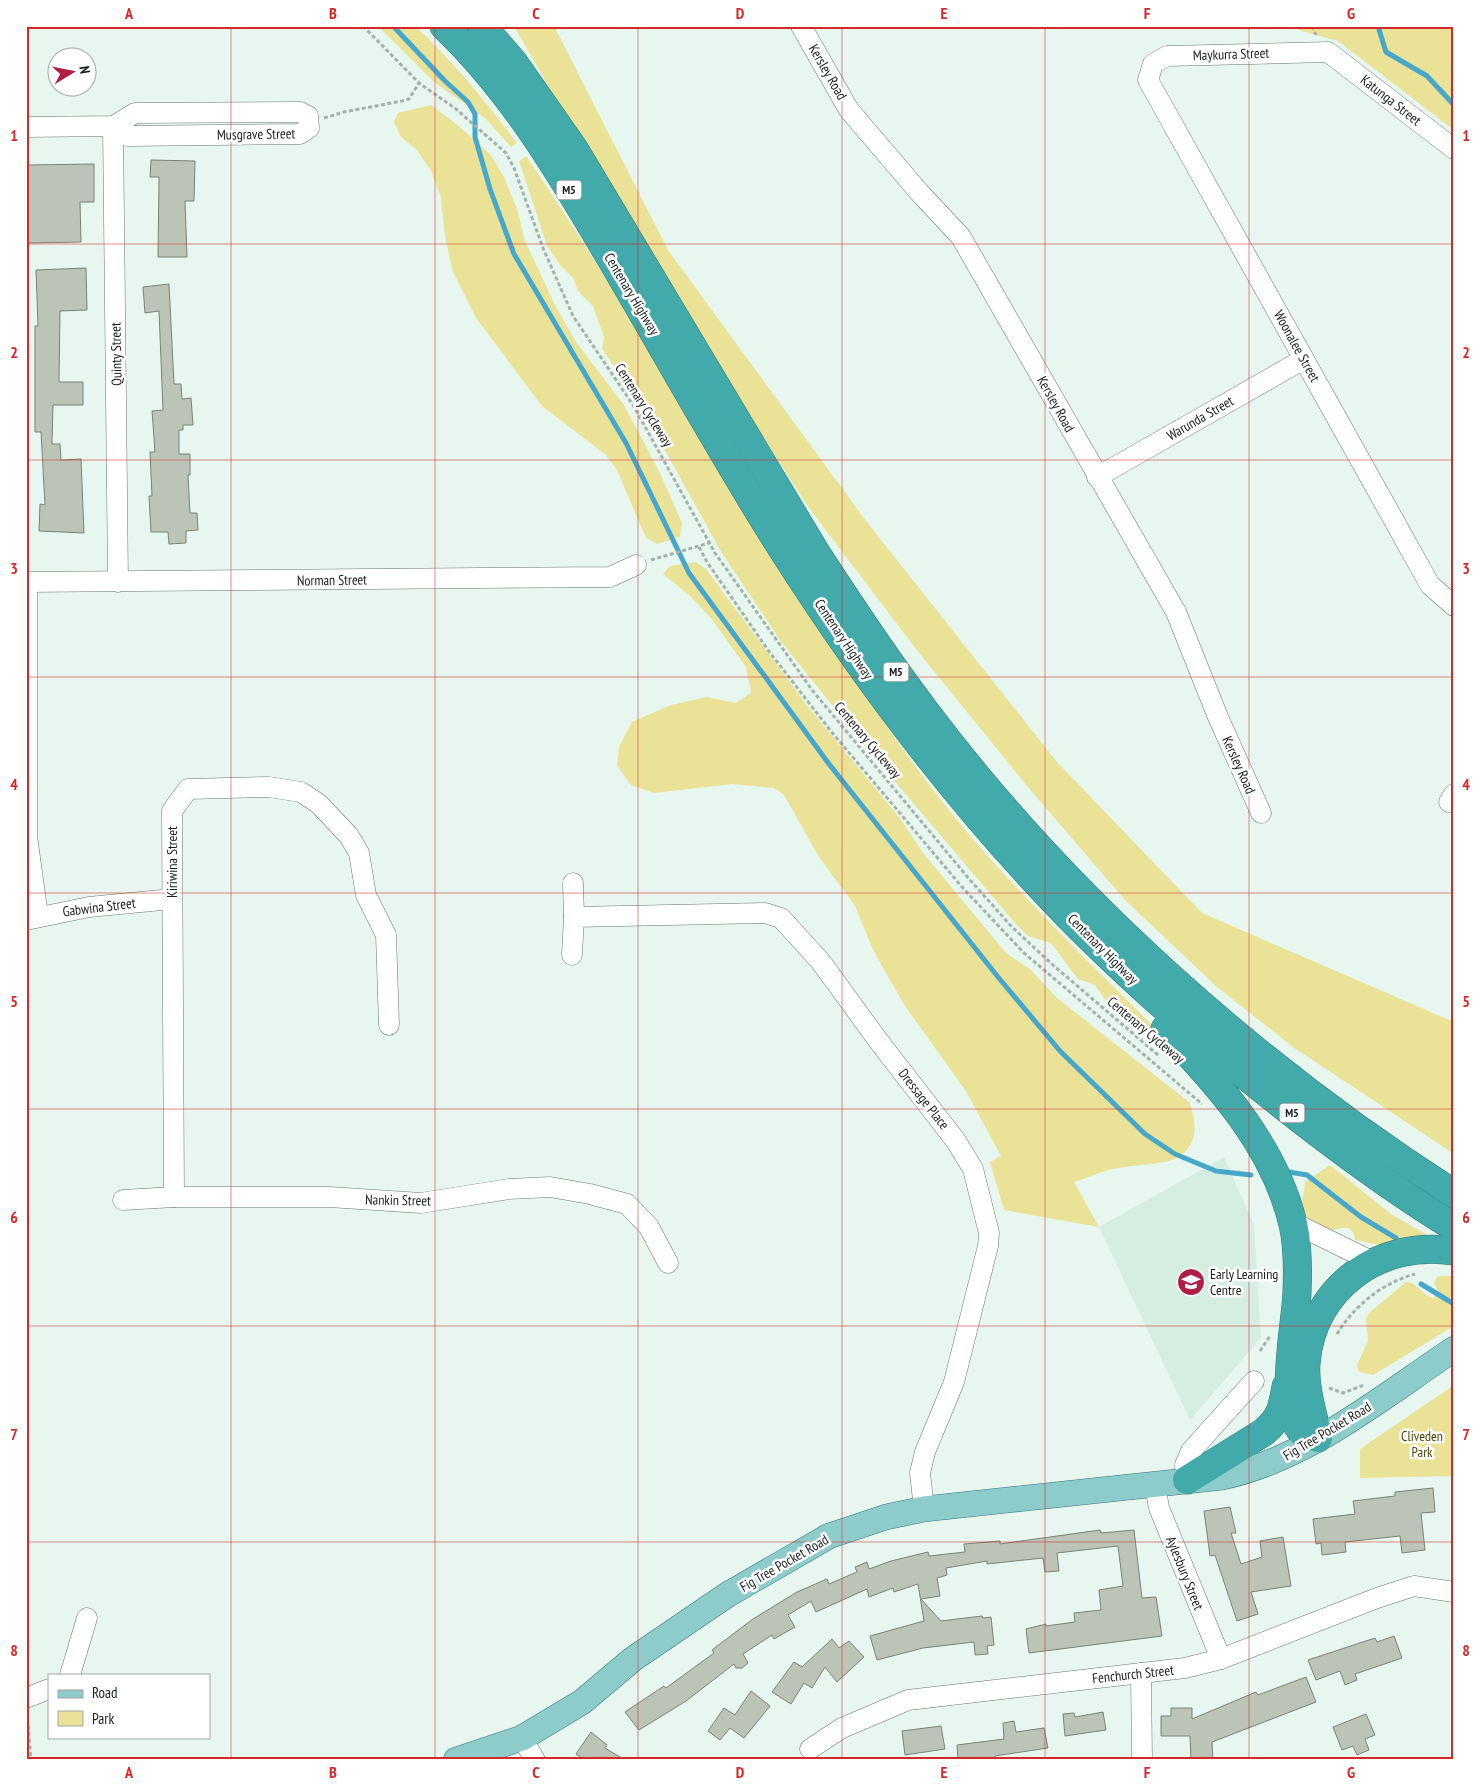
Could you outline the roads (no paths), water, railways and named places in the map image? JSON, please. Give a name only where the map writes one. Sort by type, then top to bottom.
[{"type":"highway","name":"Centenary Highway","points":[[444,26],[487,72],[526,122],[581,208],[781,547],[881,693],[992,833],[1039,885],[1140,986],[1228,1062],[1311,1128],[1454,1227]]},
{"type":"highway","name":"Centenary Highway","points":[[482,26],[514,63],[574,149],[816,553],[849,604],[927,714],[1033,840],[1101,912],[1229,1029],[1364,1133],[1454,1194]]},
{"type":"highway","points":[[1140,986],[1158,1021],[1211,1078],[1249,1128],[1263,1151],[1292,1222],[1297,1255],[1297,1293],[1290,1363],[1282,1408],[1275,1423],[1264,1432],[1187,1480]]},
{"type":"highway","points":[[1290,1363],[1291,1392],[1296,1424],[1302,1433],[1318,1438],[1306,1379],[1307,1352],[1312,1332],[1322,1311],[1340,1284],[1373,1262],[1412,1251],[1454,1251]]},
{"type":"main road","name":"Fig Tree Pocket Road","points":[[456,1760],[522,1738],[582,1702],[633,1659],[720,1601],[829,1536],[886,1517],[924,1509],[1223,1477],[1259,1468],[1288,1455],[1318,1438],[1454,1349]]},
{"type":"street","name":"Kersley Road","points":[[801,26],[849,110],[919,192],[961,237],[1176,612],[1218,717],[1261,813]]},
{"type":"street","name":"Maykurra Street","points":[[1148,80],[1153,64],[1167,56],[1328,52]]},
{"type":"street","name":"Katunga Street","points":[[1328,52],[1454,149]]},
{"type":"street","name":"Woonalee Street","points":[[1148,80],[1430,584],[1454,606]]},
{"type":"street","name":"Musgrave Street","points":[[114,126],[135,113],[300,112],[308,116],[309,123]]},
{"type":"street","points":[[26,127],[114,126]]},
{"type":"street","name":"Quinty Street","points":[[114,126],[118,582]]},
{"type":"street","name":"Warunda Street","points":[[1097,477],[1304,358]]},
{"type":"street","name":"Norman Street","points":[[27,582],[610,577],[636,565]]},
{"type":"street","points":[[27,582],[27,836],[32,918]]},
{"type":"street","name":"Kiriwina Street","points":[[174,1197],[172,810],[188,789],[269,787],[301,792],[319,804],[349,836],[359,853],[363,884],[384,926],[387,941],[388,1025]]},
{"type":"street","points":[[572,956],[573,883]]},
{"type":"street","name":"Gabwina Street","points":[[32,918],[89,907],[172,899]]},
{"type":"street","name":"Dressage Place","points":[[574,917],[765,913],[781,918],[821,962],[970,1162],[989,1233],[988,1246],[954,1382],[924,1452],[920,1473],[924,1509]]},
{"type":"street","name":"Nankin Street","points":[[123,1200],[174,1197],[329,1197],[421,1203],[509,1189],[550,1187],[590,1194],[626,1204],[649,1228],[668,1263]]},
{"type":"street","points":[[1292,1222],[1373,1262]]},
{"type":"street","points":[[1187,1480],[1185,1465],[1191,1451],[1254,1381]]},
{"type":"street","name":"Aylesbury Street","points":[[1155,1484],[1159,1508],[1221,1659]]},
{"type":"street","name":"Fenchurch Street","points":[[810,1749],[842,1728],[908,1700],[1185,1668],[1221,1659],[1377,1598],[1414,1586],[1454,1592]]},
{"type":"street","points":[[70,1674],[88,1618]]},
{"type":"street","points":[[1141,1673],[1142,1760]]},
{"type":"street","points":[[27,1704],[48,1690]]},
{"type":"street","points":[[522,1738],[535,1760]]},
{"type":"waterway","points":[[393,26],[445,81],[468,102],[475,114],[475,137],[490,189],[514,254],[626,443],[689,573],[829,764],[998,977],[1060,1051],[1145,1134],[1175,1154],[1216,1171],[1251,1175]]},
{"type":"waterway","points":[[1378,26],[1386,52],[1427,76],[1454,105]]},
{"type":"waterway","points":[[1283,1171],[1307,1175],[1361,1217],[1396,1238]]},
{"type":"waterway","points":[[1421,1284],[1454,1304]]},
{"type":"place","name":"Early Learning Centre","points":[[1191,1282]]},
{"type":"park label","name":"Cliveden Park","points":[[1422,1444]]}]
